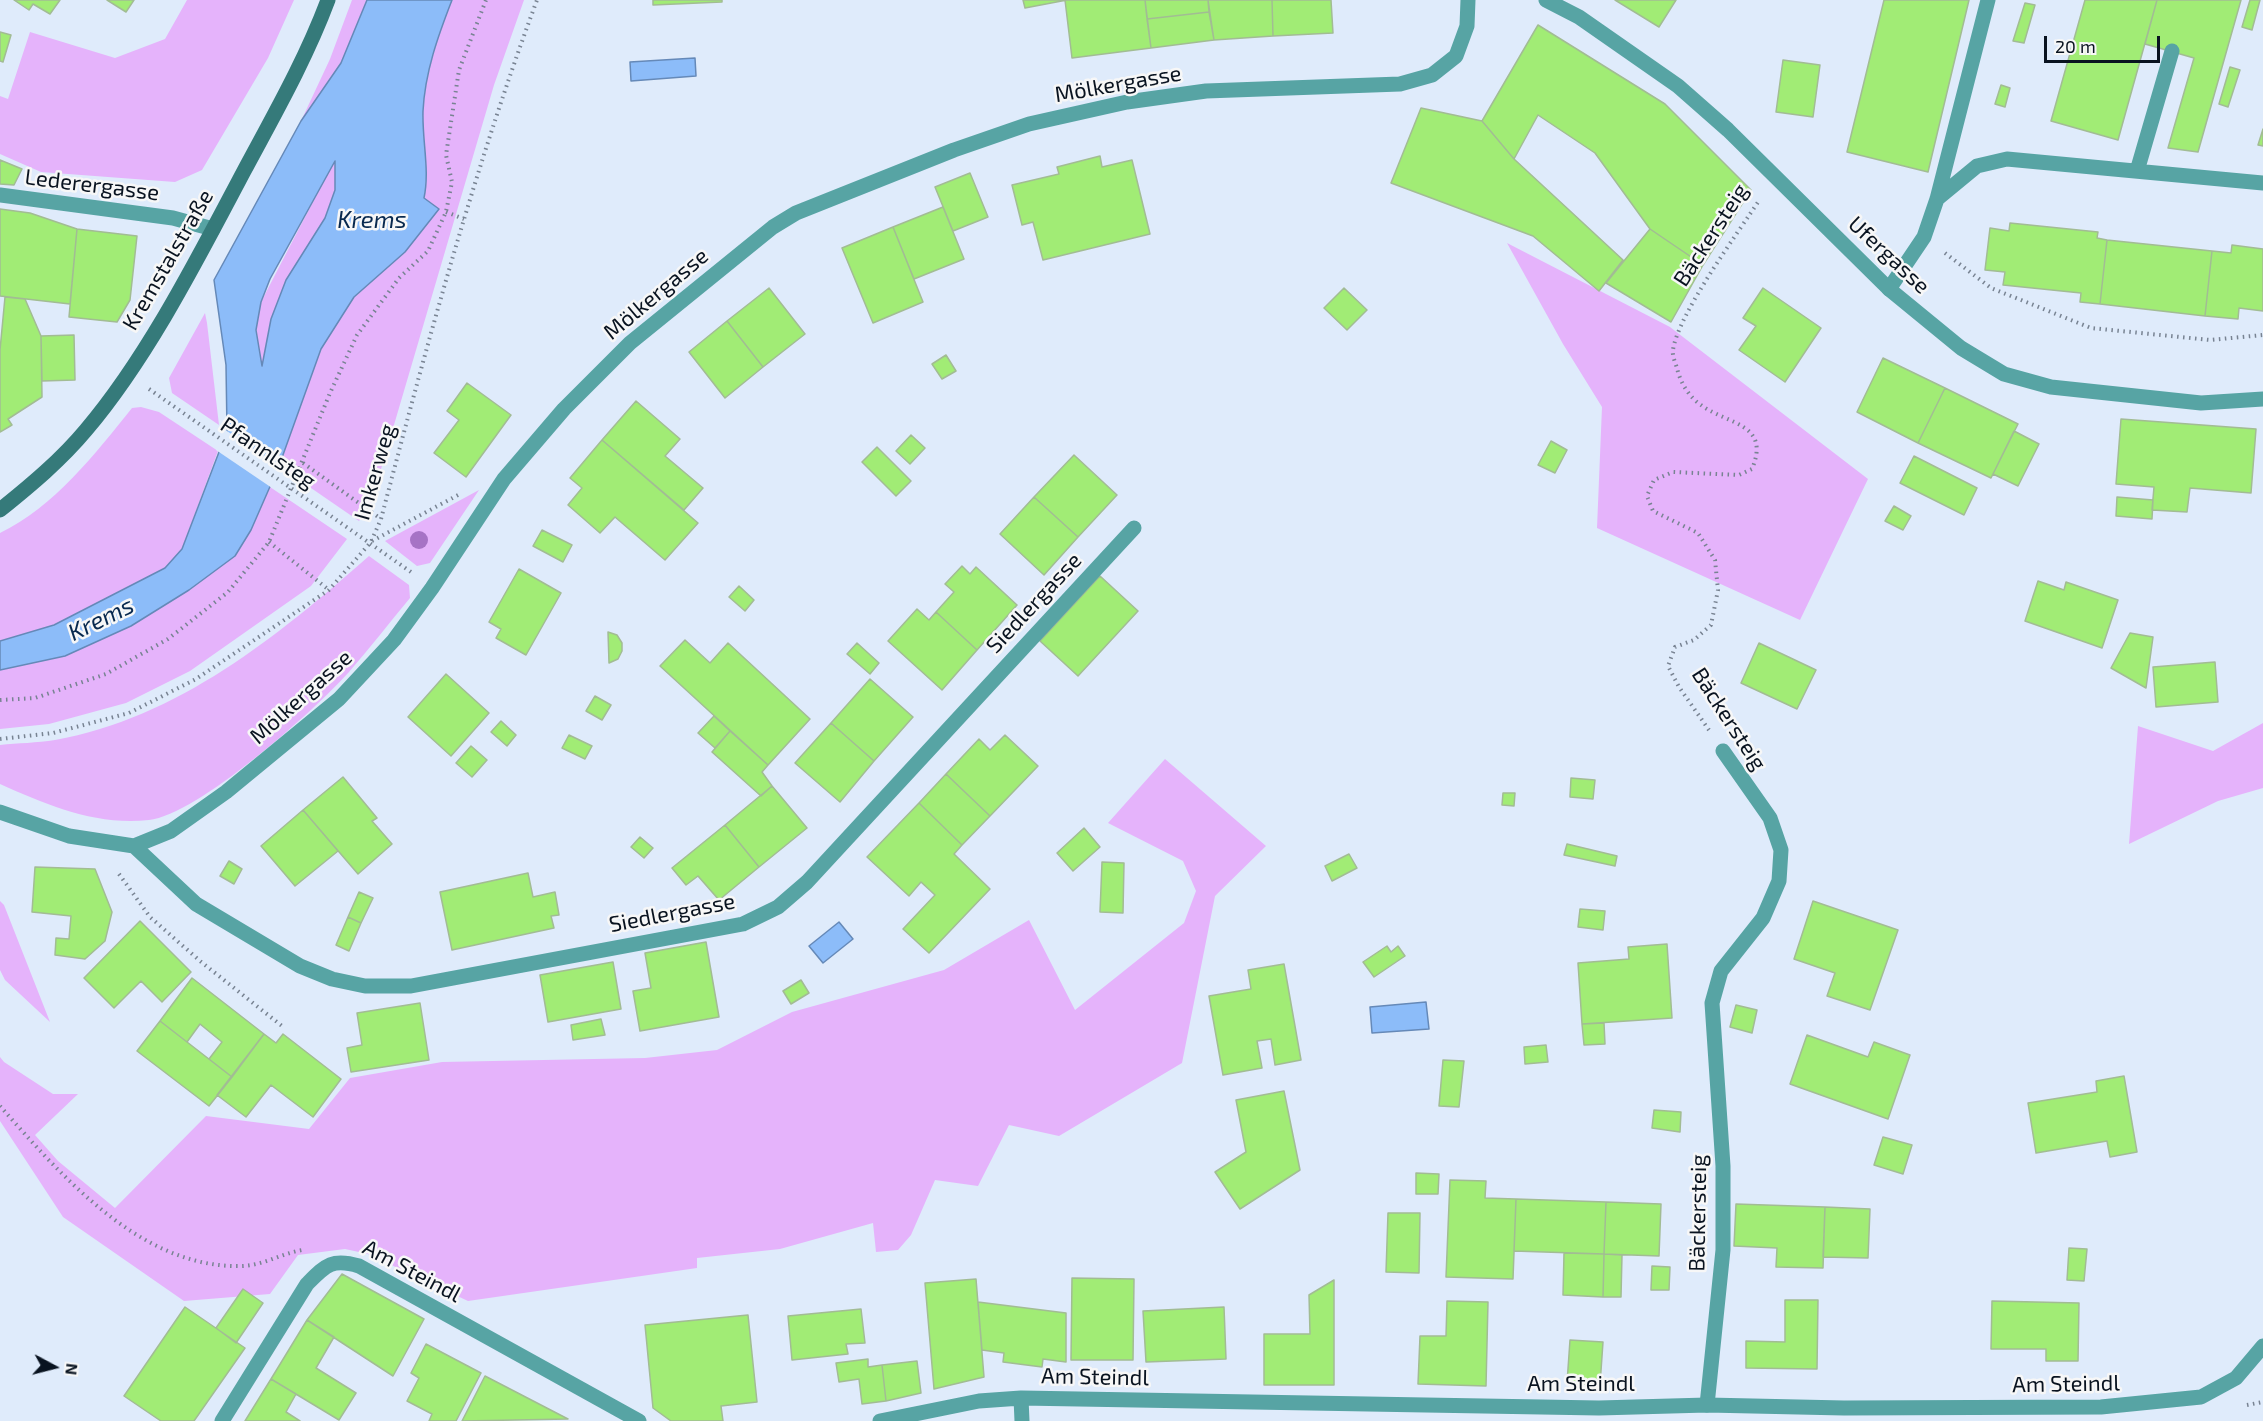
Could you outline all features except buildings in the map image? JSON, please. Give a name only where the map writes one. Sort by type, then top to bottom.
[{"type":"main road","name":"Kremstalstraße","points":[[0,510],[40,477],[86,430],[128,375],[213,229],[296,73],[328,0]]},
{"type":"street","name":"Mölkergasse","points":[[0,812],[69,836],[134,846],[171,831],[216,799],[339,699],[394,640],[432,588],[504,479],[564,409],[630,343],[773,227],[796,213],[954,150],[1029,124],[1127,102],[1206,91],[1400,84],[1432,75],[1456,56],[1467,26],[1468,0]]},
{"type":"street","name":"Ufergasse","points":[[1546,0],[1579,17],[1678,86],[1775,176],[1888,289],[1961,348],[2013,377],[2051,387],[2201,403],[2263,399]]},
{"type":"street","points":[[1888,289],[1924,237],[1937,199],[1988,0]]},
{"type":"street","points":[[2137,171],[2172,51]]},
{"type":"street","points":[[1937,199],[1977,166],[1994,160],[2007,159],[2263,183]]},
{"type":"street","name":"Lederergasse","points":[[0,195],[172,218],[213,229]]},
{"type":"street","name":"Siedlergasse","points":[[134,846],[196,904],[300,966],[332,979],[365,986],[411,986],[742,924],[778,907],[807,882],[1134,528]]},
{"type":"street","name":"Bäckersteig","points":[[1707,1405],[1723,1250],[1723,1166],[1712,1003],[1721,971],[1762,918],[1779,881],[1781,850],[1770,818],[1723,751]]},
{"type":"street","name":"Am Steindl","points":[[222,1421],[307,1284],[324,1266],[343,1261],[360,1266],[639,1421]]},
{"type":"street","name":"Am Steindl","points":[[880,1421],[979,1401],[1021,1398],[1600,1414],[1707,1405],[1925,1408],[2102,1407],[2155,1404],[2201,1397],[2236,1378],[2263,1346]]},
{"type":"street","points":[[1021,1398],[1022,1421]]},
{"type":"path","points":[[0,700],[35,698],[106,674],[168,639],[228,592],[269,542],[330,393],[357,335],[399,278],[428,251],[446,212],[452,182],[446,155],[459,70],[486,0]]},
{"type":"path","name":"Imkerweg","points":[[0,739],[53,733],[129,713],[196,679],[329,590],[371,542],[381,519],[436,308],[503,90],[537,0]]},
{"type":"path","name":"Bäckersteig","points":[[1723,751],[1679,687],[1668,666],[1675,647],[1694,640],[1711,625],[1718,590],[1715,560],[1698,533],[1653,511],[1647,496],[1654,480],[1673,472],[1739,475],[1752,470],[1757,456],[1756,439],[1743,425],[1701,405],[1680,381],[1672,352],[1680,324],[1775,176]]},
{"type":"path","points":[[446,212],[464,219]]},
{"type":"path","points":[[1924,237],[1991,288],[2091,328],[2210,340],[2263,335]]},
{"type":"path","name":"Pfannlsteg","points":[[165,402],[371,542],[432,588]]},
{"type":"path","points":[[303,463],[381,519]]},
{"type":"path","points":[[371,542],[479,483],[504,479]]},
{"type":"path","points":[[269,542],[329,590]]},
{"type":"path","points":[[100,842],[150,917],[200,961],[282,1026]]},
{"type":"path","points":[[0,1106],[52,1165],[109,1215],[162,1250],[185,1259],[240,1266],[264,1263],[292,1252],[314,1248]]},
{"type":"shaded area","points":[[187,0],[294,0],[268,58],[202,170],[175,182],[41,172],[0,154],[0,96],[8,99],[30,32],[115,58],[165,39]]},
{"type":"shaded area","points":[[352,0],[367,0],[341,63],[301,121],[330,59]]},
{"type":"shaded area","points":[[452,0],[524,0],[494,85],[371,503],[359,521],[279,466],[321,349],[354,297],[405,252],[439,209],[424,199],[426,166],[423,111],[429,68]]},
{"type":"shaded area","points":[[335,159],[335,190],[325,218],[286,280],[271,319],[262,368],[256,330],[261,302]]},
{"type":"shaded area","points":[[1507,243],[1670,327],[1868,479],[1800,620],[1597,528],[1602,407],[1563,344]]},
{"type":"shaded area","points":[[205,313],[219,425],[172,393],[169,378]]},
{"type":"shaded area","points":[[141,407],[159,412],[218,451],[182,549],[165,568],[54,625],[0,641],[0,533],[20,522],[56,494],[88,461],[132,408]]},
{"type":"shaded area","points":[[270,487],[347,539],[311,586],[190,671],[126,703],[49,724],[0,729],[0,670],[65,656],[131,626],[251,530]]},
{"type":"shaded area","points":[[479,490],[430,563],[417,566],[385,541]]},
{"type":"shaded area","points":[[369,556],[409,585],[410,598],[349,672],[310,711],[254,759],[196,800],[170,814],[149,820],[110,820],[72,812],[0,784],[0,745],[55,740],[100,729],[143,713],[184,693],[224,670],[262,644]]},
{"type":"shaded area","points":[[2263,723],[2263,788],[2218,801],[2129,844],[2138,726],[2213,751]]},
{"type":"shaded area","points":[[1165,759],[1266,846],[1215,896],[1182,1063],[1059,1136],[1009,1125],[978,1186],[935,1180],[911,1235],[898,1250],[876,1252],[873,1223],[780,1249],[697,1258],[697,1268],[468,1301],[368,1254],[345,1249],[298,1255],[270,1294],[184,1301],[63,1217],[0,1121],[0,1057],[4,1062],[53,1094],[78,1094],[35,1135],[58,1161],[115,1208],[206,1116],[309,1129],[350,1078],[442,1062],[645,1058],[717,1050],[792,1012],[944,970],[1029,920],[1075,1010],[1184,923],[1196,891],[1183,861],[1108,823]]},
{"type":"shaded area","points":[[0,901],[4,905],[50,1022],[5,980],[0,970]]},
{"type":"water","name":"Krems","points":[[367,0],[452,0],[429,68],[423,111],[426,166],[424,198],[439,209],[405,252],[354,297],[321,349],[279,466],[251,530],[235,556],[189,590],[131,626],[65,656],[0,670],[0,641],[54,625],[165,568],[182,549],[227,431],[226,365],[214,280],[301,121],[341,63]],"holes":[[[335,161],[335,190],[325,218],[286,280],[271,319],[262,366],[256,330],[261,302],[270,279]]]},
{"type":"water","points":[[695,58],[696,76],[631,81],[630,62]]},
{"type":"water","points":[[839,922],[853,939],[823,963],[809,946]]},
{"type":"water","points":[[1426,1002],[1429,1029],[1372,1033],[1370,1007]]},
{"type":"pier","points":[[224,429],[281,468],[272,488],[216,450]]}]
